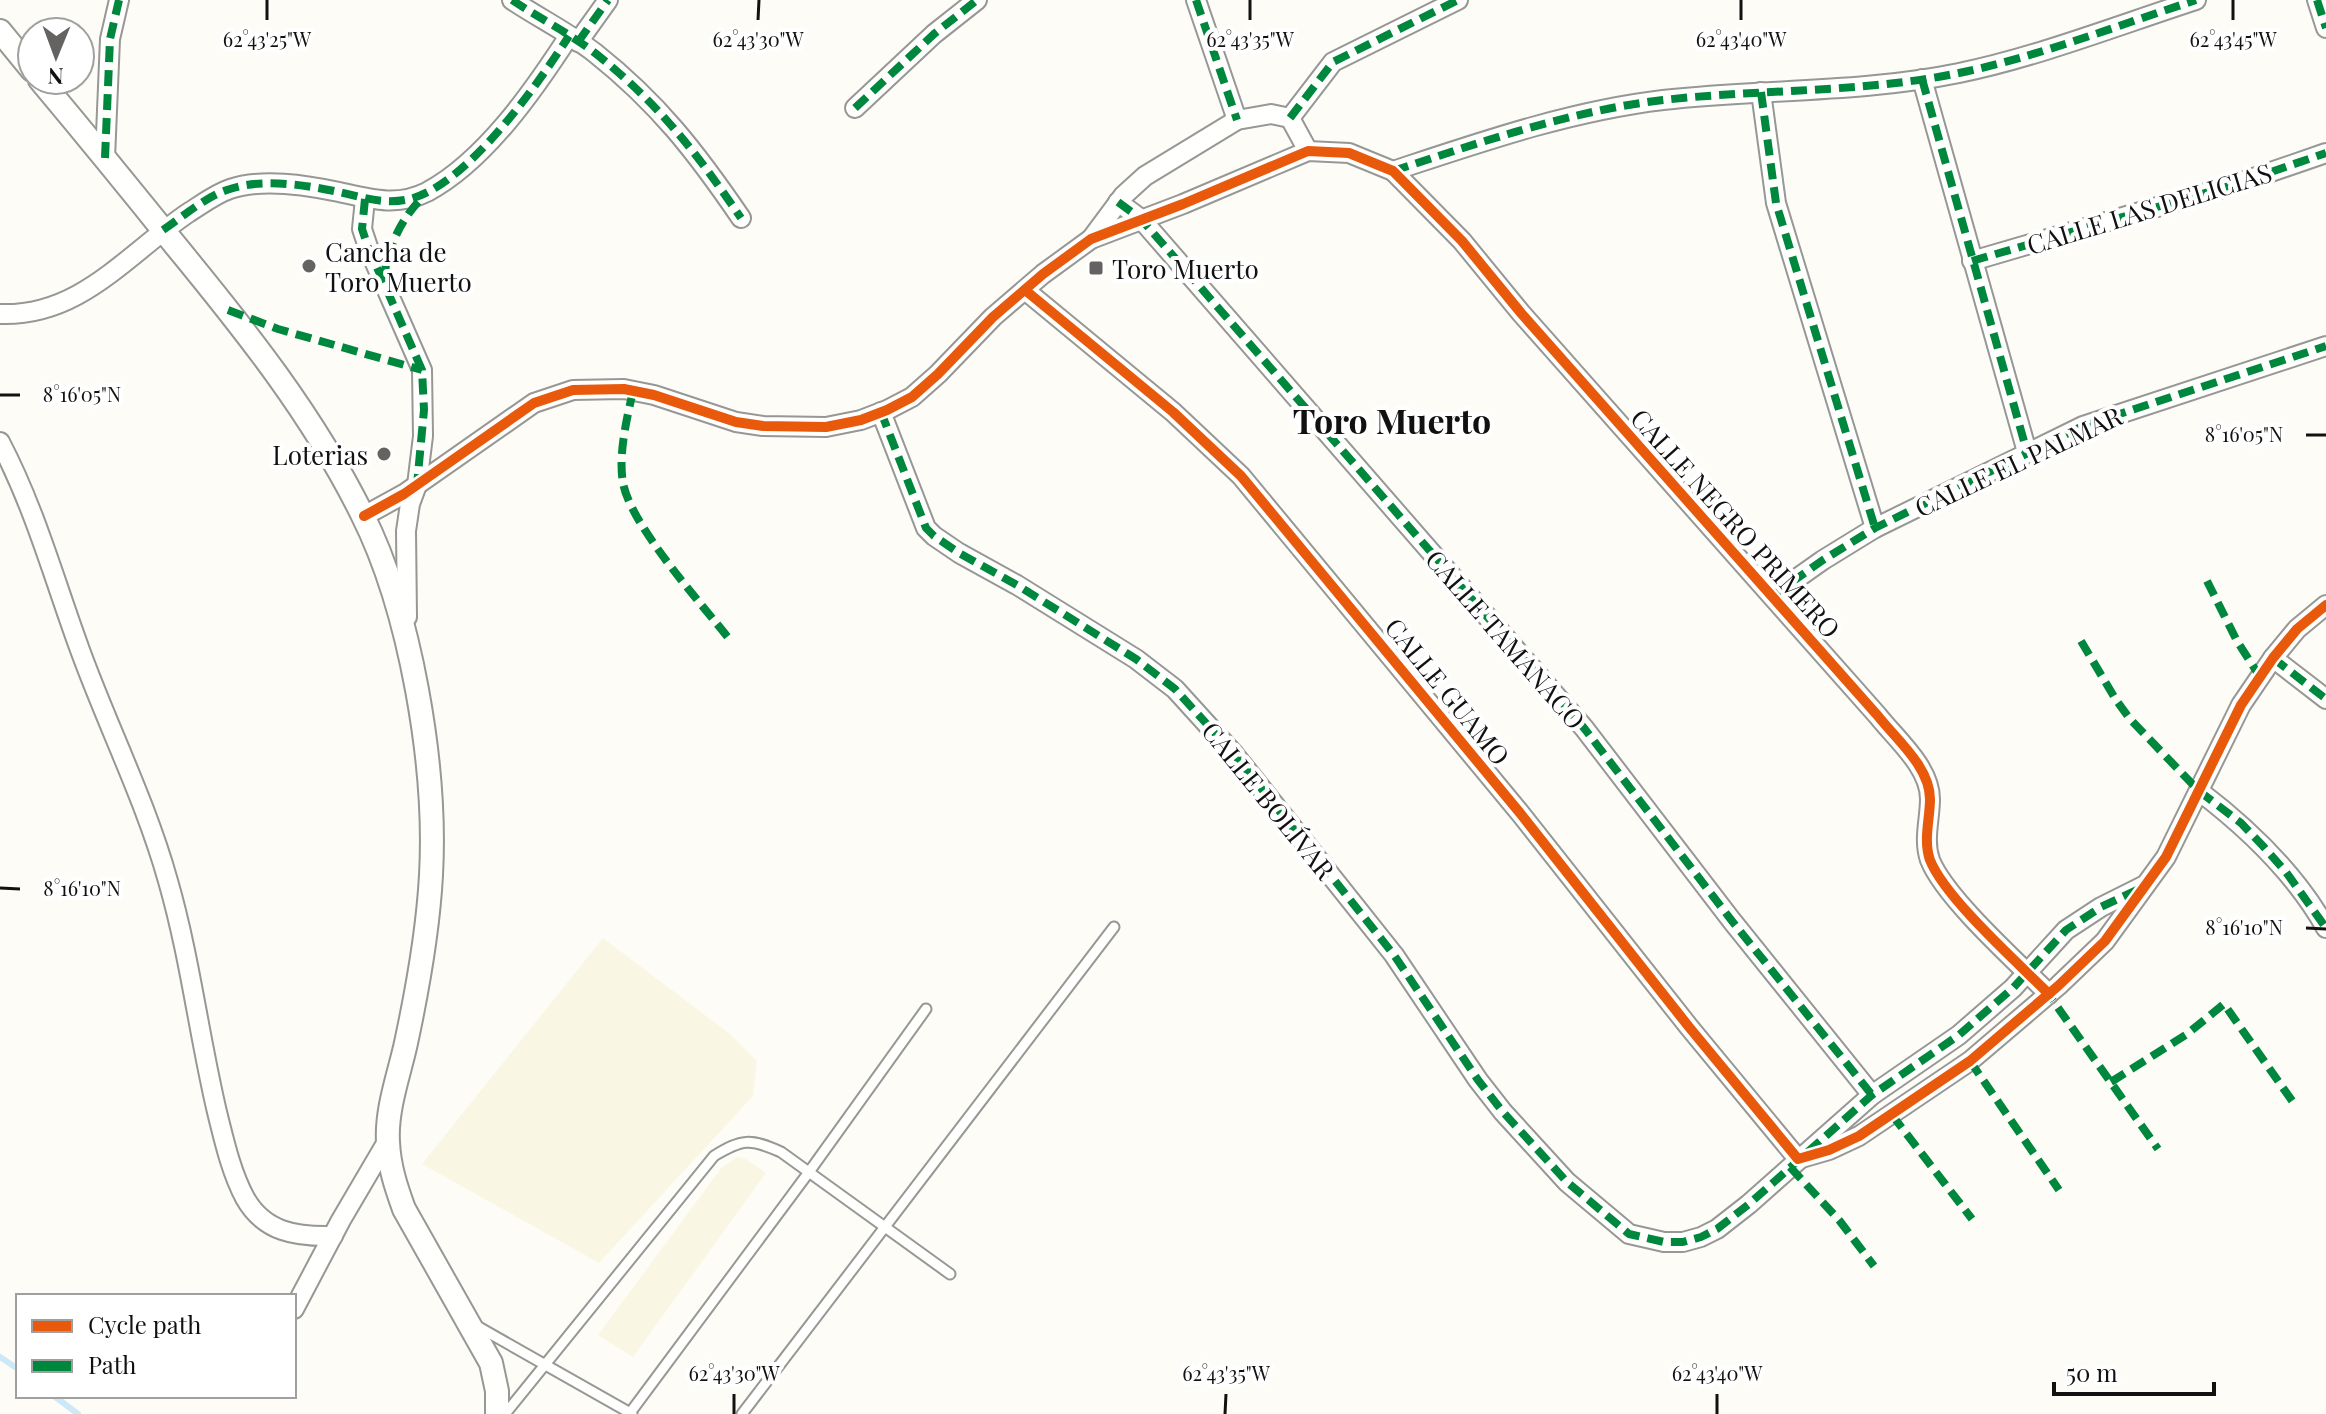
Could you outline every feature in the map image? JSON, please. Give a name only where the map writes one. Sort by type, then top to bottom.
[{"type":"street","points":[[105,158],[110,39],[119,0]]},
{"type":"street","points":[[512,0],[574,39],[639,91],[669,120],[698,156],[741,218]]},
{"type":"street","points":[[0,314],[44,310],[66,303],[92,287],[163,230],[229,189],[294,186],[389,202],[408,200],[428,191],[451,175],[506,124],[608,0]]},
{"type":"street","points":[[855,108],[934,34],[977,0]]},
{"type":"street","points":[[1196,0],[1237,120]]},
{"type":"street","points":[[1290,118],[1333,62],[1456,0]]},
{"type":"street","points":[[1393,171],[1503,135],[1620,106],[1922,79],[1993,65],[2196,0]]},
{"type":"street","points":[[2317,0],[2326,28]]},
{"type":"street","points":[[0,31],[16,50]]},
{"type":"street","points":[[1922,79],[2027,452]]},
{"type":"street","points":[[1761,92],[1776,203],[1875,528]]},
{"type":"street","points":[[53,96],[279,376],[364,516],[397,609],[427,765],[432,834],[426,940],[388,1140],[395,1184],[404,1209],[491,1363],[497,1414]]},
{"type":"street","points":[[364,516],[417,485],[534,403],[573,390],[624,389],[736,422],[763,426],[826,427],[881,412],[920,389],[993,317],[1091,239],[1308,151],[1290,118],[1271,114],[1237,120],[1145,176],[1118,202],[1091,239]]},
{"type":"street","name":"CALLE NEGRO PRIMERO","points":[[1308,151],[1349,153],[1393,171],[1462,241],[1521,313],[1878,716],[1921,770],[1930,796],[1927,846],[1935,871],[1953,894],[2049,994]]},
{"type":"street","name":"CALLE LAS DELICIAS","points":[[1972,261],[2236,184],[2326,153]]},
{"type":"street","points":[[365,199],[362,229],[422,370],[424,410],[417,485],[410,504],[405,565],[412,675]]},
{"type":"street","name":"CALLE TAMANACO","points":[[1118,202],[1141,219],[1584,728],[1732,921],[1872,1095]]},
{"type":"street","name":"CALLE GUAMO","points":[[1025,290],[1173,412],[1241,476],[1520,813],[1798,1159]]},
{"type":"street","name":"CALLE EL PALMAR","points":[[1772,596],[1875,528],[2083,426],[2326,346]]},
{"type":"street","name":"CALLE BOLÍVAR","points":[[881,412],[918,513],[934,536],[1136,659],[1175,689],[1234,754],[1394,955],[1503,1112],[1567,1182],[1629,1234],[1664,1242],[1683,1242],[1701,1237],[1749,1204],[1798,1159]]},
{"type":"street","points":[[0,442],[30,503],[80,651],[169,882],[209,1080],[235,1176],[258,1216],[277,1230],[294,1235],[333,1236]]},
{"type":"street","points":[[1798,1159],[1829,1150],[1859,1136],[1970,1061],[2049,994],[2105,941],[2166,857],[2241,705],[2297,629],[2326,605]]},
{"type":"street","points":[[2273,658],[2326,699]]},
{"type":"street","points":[[2199,791],[2241,823],[2263,846],[2326,928]]},
{"type":"street","points":[[1798,1159],[1872,1095],[1959,1035],[2013,988],[2066,930],[2101,907],[2146,885]]},
{"type":"street","points":[[1908,1071],[1924,1091]]},
{"type":"street","points":[[296,1305],[388,1140]]},
{"type":"lane","points":[[742,1414],[1114,927]]},
{"type":"lane","points":[[466,1320],[631,1413],[926,1009]]},
{"type":"lane","points":[[505,1414],[714,1156],[736,1142],[758,1141],[781,1152],[950,1274]]},
{"type":"shaded area","points":[[603,938],[730,1034],[757,1061],[753,1096],[599,1263],[422,1164]]},
{"type":"shaded area","points":[[737,1157],[746,1159],[766,1173],[633,1357],[598,1335],[722,1167]]},
{"type":"waterway","points":[[0,1357],[16,1368]]},
{"type":"waterway","points":[[57,1398],[78,1414]]},
{"type":"marked path","points":[[105,158],[110,39],[119,0]]},
{"type":"marked path","points":[[512,0],[585,46],[638,91],[692,150],[741,218]]},
{"type":"marked path","points":[[578,42],[608,0]]},
{"type":"marked path","points":[[855,108],[934,34],[977,0]]},
{"type":"marked path","points":[[1196,0],[1237,120]]},
{"type":"marked path","points":[[1290,118],[1333,62],[1458,0]]},
{"type":"marked path","points":[[1393,171],[1526,129],[1628,105],[1886,84],[1959,73],[2048,49],[2196,0]]},
{"type":"marked path","points":[[2317,0],[2326,28]]},
{"type":"marked path","points":[[163,230],[212,196],[256,184],[299,185],[388,201],[405,200],[428,192],[451,177],[498,132],[569,36]]},
{"type":"marked path","points":[[1922,79],[2027,452]]},
{"type":"marked path","points":[[1761,92],[1776,203],[1875,528]]},
{"type":"marked path","points":[[1972,261],[2236,184],[2326,153]]},
{"type":"marked path","points":[[383,281],[396,235],[408,214],[424,196]]},
{"type":"marked path","points":[[365,199],[362,229],[422,370],[424,410],[417,485]]},
{"type":"marked path","points":[[1118,202],[1141,219],[1584,728],[1732,921],[1872,1095]]},
{"type":"marked path","points":[[228,310],[278,329],[422,370]]},
{"type":"marked path","points":[[1772,596],[1875,528],[2083,426],[2326,346]]},
{"type":"marked path","points":[[633,391],[622,460],[623,483],[629,501],[653,542],[730,640]]},
{"type":"marked path","points":[[881,412],[926,528],[959,553],[1136,659],[1175,689],[1234,754],[1394,955],[1503,1112],[1567,1182],[1629,1234],[1664,1242],[1683,1242],[1717,1229],[1872,1095],[1959,1035],[2013,988],[2066,930],[2101,907],[2141,888]]},
{"type":"marked path","points":[[2207,581],[2237,641],[2260,677]]},
{"type":"marked path","points":[[2081,641],[2130,719],[2199,791],[2241,823],[2263,846],[2326,928]]},
{"type":"marked path","points":[[2273,658],[2326,699]]},
{"type":"marked path","points":[[2044,988],[2158,1149]]},
{"type":"marked path","points":[[2111,1082],[2187,1034],[2224,1004],[2295,1105]]},
{"type":"marked path","points":[[1970,1061],[2059,1190]]},
{"type":"marked path","points":[[1892,1115],[1972,1219]]},
{"type":"marked path","points":[[1790,1167],[1839,1220],[1874,1266]]},
{"type":"cycle path","points":[[364,516],[404,494],[534,403],[573,390],[624,389],[654,395],[736,422],[763,426],[826,427],[861,420],[912,397],[993,317],[1043,274],[1091,239],[1308,151],[1349,153],[1393,171],[1462,241],[1521,313],[1902,744],[1929,787],[1927,845],[1938,875],[1984,930],[2049,994]]},
{"type":"cycle path","points":[[1025,290],[1173,412],[1241,476],[1520,813],[1798,1159],[1829,1150],[1859,1136],[1970,1061],[2058,986],[2105,941],[2166,857],[2241,705],[2297,629],[2326,605]]},
{"type":"place","name":"Cancha de Toro Muerto","points":[[309,266]]},
{"type":"place","name":"Toro Muerto","points":[[1096,268]]},
{"type":"place","name":"Loterias","points":[[384,454]]},
{"type":"district","name":"Toro Muerto","points":[[1392,420]]}]
